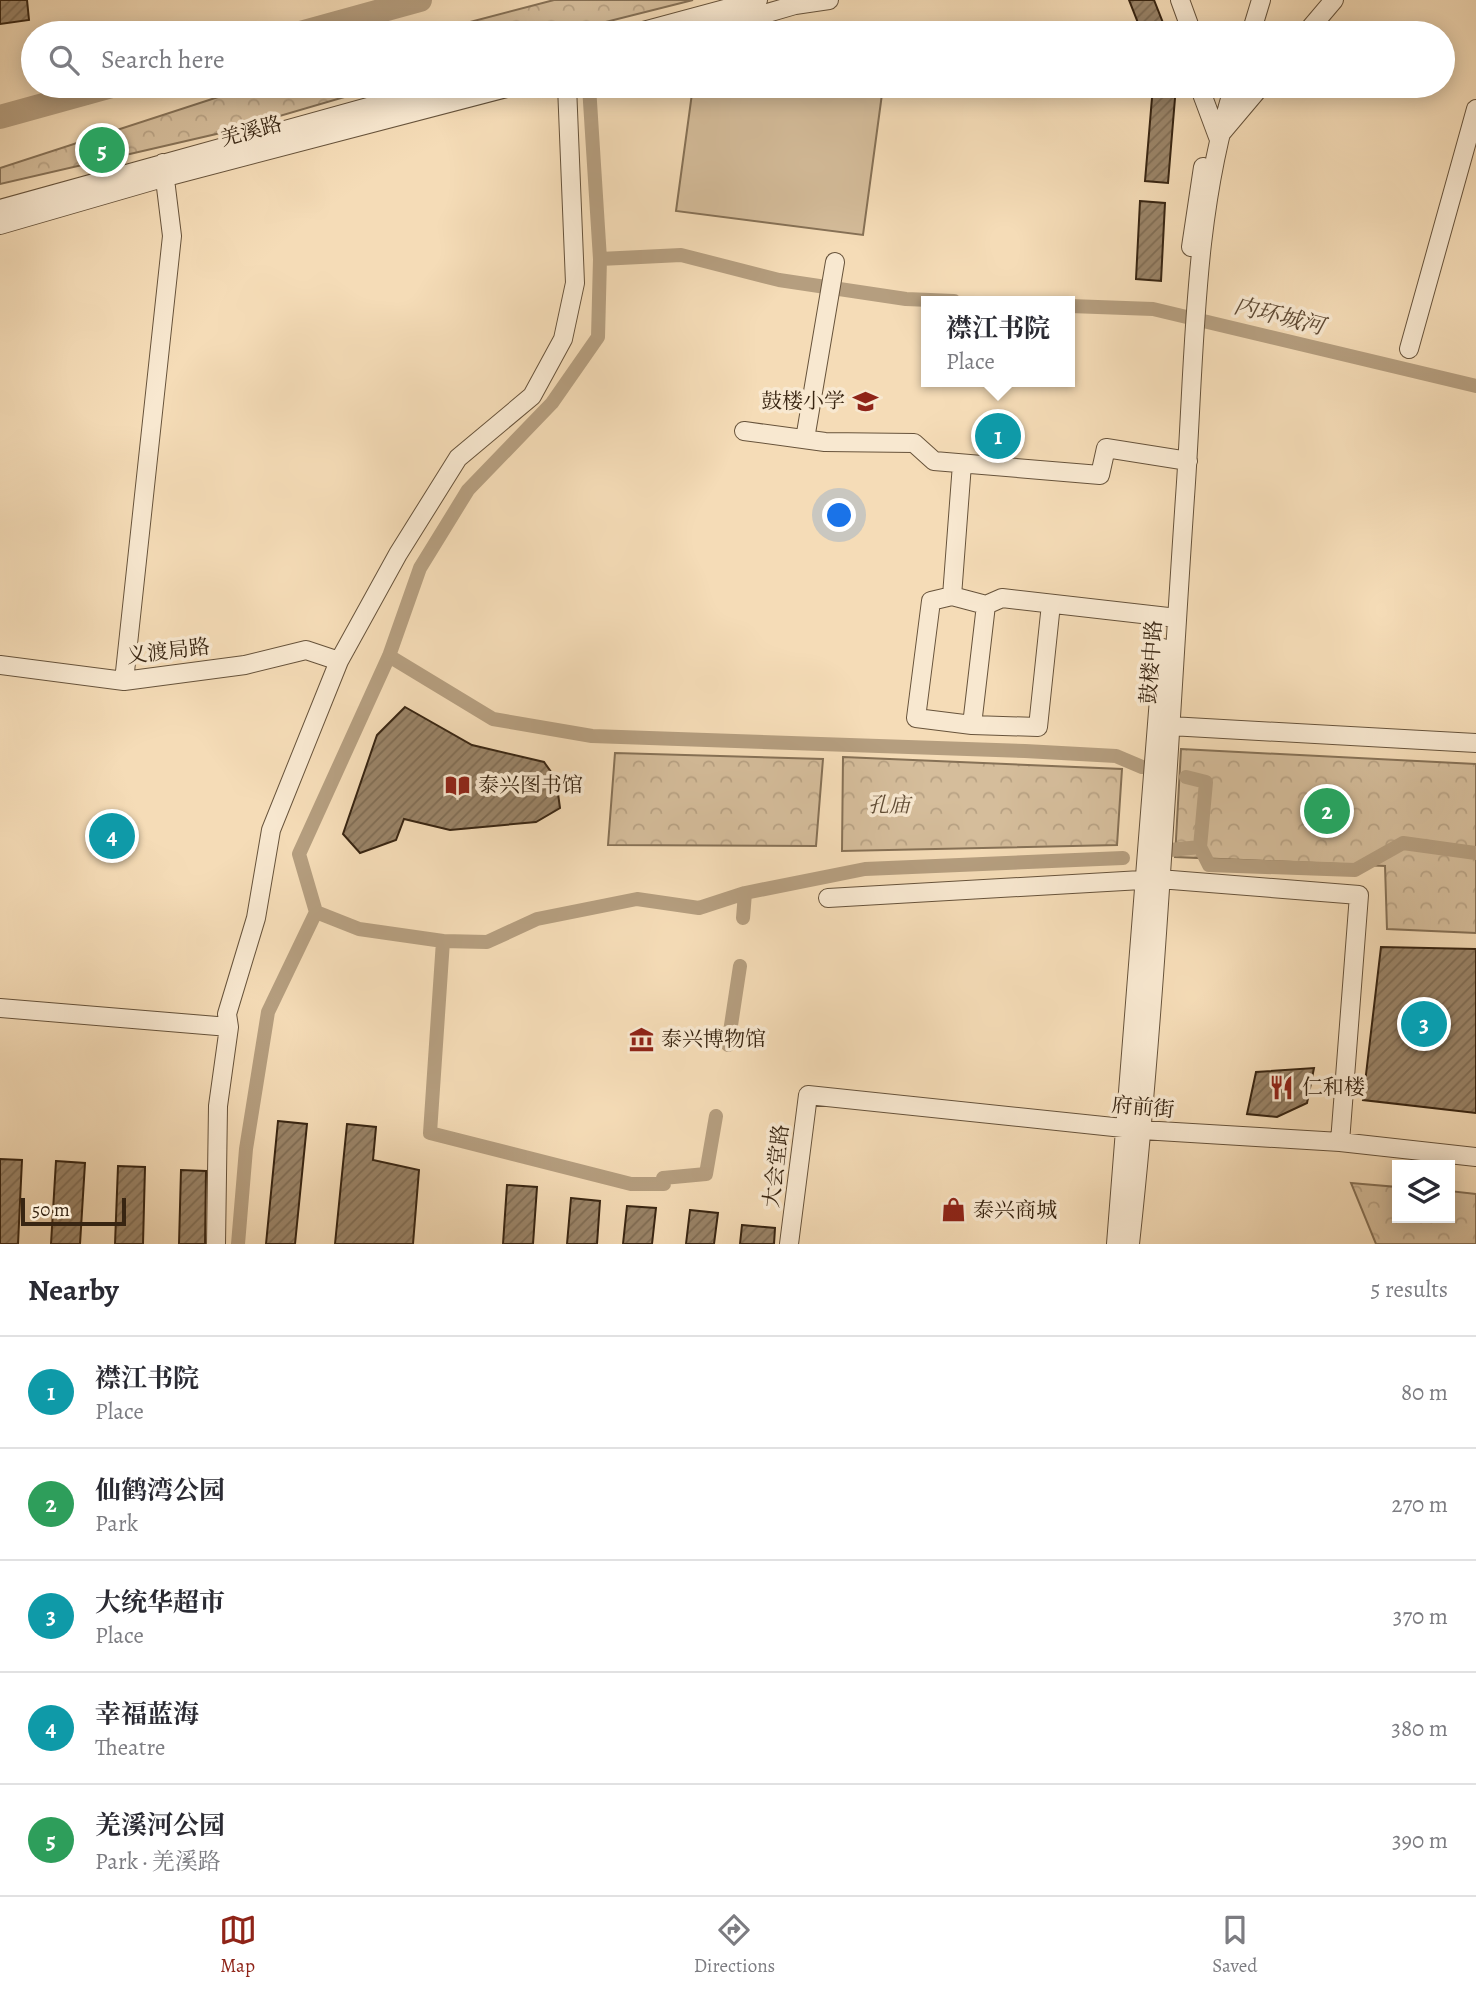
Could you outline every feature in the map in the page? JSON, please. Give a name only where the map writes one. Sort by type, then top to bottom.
[{"type":"street","points":[[680,21],[758,0]]},
{"type":"street","points":[[739,21],[794,5],[829,0]]},
{"type":"street","points":[[1168,0],[1176,21]]},
{"type":"street","points":[[1180,0],[1188,21]]},
{"type":"street","points":[[1242,21],[1248,0]]},
{"type":"street","points":[[1255,21],[1261,0]]},
{"type":"street","points":[[1303,21],[1320,0]]},
{"type":"street","points":[[1316,21],[1334,0]]},
{"type":"street","name":"羌溪路","points":[[1,219],[404,98]]},
{"type":"street","name":"羌溪路","points":[[164,170],[464,98]]},
{"type":"street","points":[[216,1244],[218,1106],[229,1027],[227,1014],[256,918],[271,830],[339,661],[398,554],[458,458],[532,396],[563,339],[575,284],[567,98]]},
{"type":"street","points":[[1203,98],[1215,130]]},
{"type":"street","points":[[1215,130],[1221,98]]},
{"type":"street","points":[[1215,130],[1229,98]]},
{"type":"street","points":[[1215,130],[1248,98]]},
{"type":"street","points":[[1409,349],[1476,109]]},
{"type":"street","name":"鼓楼中路","points":[[1130,1244],[1152,880],[1170,726],[1171,618],[1191,315],[1195,203],[1215,130]]},
{"type":"street","points":[[124,681],[172,236],[164,170]]},
{"type":"street","points":[[805,439],[835,262]]},
{"type":"street","points":[[744,431],[805,439],[914,443],[934,461],[1100,475],[1106,448],[1182,460]]},
{"type":"street","points":[[953,596],[962,464]]},
{"type":"street","points":[[1051,604],[1038,727],[916,719],[931,601],[953,596],[986,605],[1002,598],[1171,618],[1152,880]]},
{"type":"street","points":[[972,724],[986,605]]},
{"type":"street","name":"义渡局路","points":[[0,665],[124,681],[245,665],[306,650],[339,661]]},
{"type":"street","points":[[1170,726],[1476,743]]},
{"type":"street","points":[[828,898],[1152,880],[1359,895],[1340,1142]]},
{"type":"street","points":[[0,1008],[229,1027]]},
{"type":"street","name":"府前街","points":[[808,1095],[1135,1129],[1340,1142],[1476,1157]]},
{"type":"street","name":"大会堂路","points":[[789,1244],[808,1095]]},
{"type":"street","points":[[1116,1244],[1135,1129]]},
{"type":"green space","points":[[554,0],[693,0],[610,21],[474,21]]},
{"type":"green space","points":[[215,98],[341,98],[225,132],[0,184],[0,168]]},
{"type":"green space","points":[[691,98],[881,98],[863,235],[676,211]]},
{"type":"green space","points":[[1181,749],[1476,764],[1476,933],[1387,929],[1385,866],[1175,857]]},
{"type":"green space","points":[[615,753],[823,759],[816,846],[608,845]]},
{"type":"green space","name":"孔庙","points":[[843,757],[1122,769],[1117,845],[842,851]]},
{"type":"green space","points":[[1351,1183],[1392,1187],[1392,1223],[1455,1223],[1455,1192],[1476,1194],[1476,1244],[1376,1244]]},
{"type":"building","points":[[0,0],[27,0],[29,20],[0,24]]},
{"type":"building","points":[[1129,0],[1154,0],[1162,21],[1137,21]]},
{"type":"building","points":[[1152,98],[1175,98],[1168,183],[1145,181]]},
{"type":"building","points":[[1140,201],[1165,203],[1161,281],[1136,279]]},
{"type":"building","name":"泰兴图书馆","points":[[405,707],[472,745],[544,762],[556,779],[560,808],[536,822],[450,830],[404,819],[396,840],[360,853],[343,834],[377,735]]},
{"type":"building","points":[[1381,947],[1476,949],[1476,1113],[1363,1100]]},
{"type":"building","name":"仁和楼","points":[[1314,1068],[1307,1103],[1277,1117],[1247,1114],[1256,1072]]},
{"type":"building","points":[[278,1121],[307,1124],[295,1244],[266,1244]]},
{"type":"building","points":[[347,1124],[376,1127],[373,1160],[419,1170],[413,1244],[335,1244]]},
{"type":"building","points":[[0,1159],[22,1160],[18,1244],[0,1244]]},
{"type":"building","points":[[56,1161],[85,1163],[80,1244],[51,1244]]},
{"type":"building","points":[[118,1166],[145,1167],[143,1244],[115,1244]]},
{"type":"building","points":[[181,1170],[206,1171],[205,1244],[179,1244]]},
{"type":"building","points":[[507,1185],[537,1187],[533,1244],[503,1244]]},
{"type":"building","points":[[571,1198],[600,1201],[597,1244],[567,1244]]},
{"type":"building","points":[[627,1206],[656,1208],[652,1244],[623,1244]]},
{"type":"building","points":[[690,1210],[718,1213],[714,1244],[686,1244]]},
{"type":"building","points":[[742,1225],[775,1228],[774,1244],[740,1244]]},
{"type":"waterway","points":[[344,21],[420,0]]},
{"type":"waterway","points":[[0,117],[69,98]]},
{"type":"waterway","points":[[238,1244],[246,1149],[268,1012],[316,912],[299,854],[389,656],[420,568],[468,490],[552,403],[598,337],[600,259],[590,98]]},
{"type":"waterway","name":"内环城河","points":[[600,259],[681,255],[779,280],[921,300]]},
{"type":"waterway","name":"内环城河","points":[[1075,306],[1153,309],[1476,386]]},
{"type":"waterway","points":[[389,656],[493,719],[592,736],[1116,756],[1142,767]]},
{"type":"waterway","points":[[1186,777],[1206,782],[1200,847],[1209,865],[1355,870],[1403,843],[1476,853]]},
{"type":"waterway","points":[[1170,850],[1200,847]]},
{"type":"waterway","points":[[443,941],[487,942],[537,919],[637,899],[699,908],[745,893],[865,869],[1123,858]]},
{"type":"waterway","points":[[743,918],[745,893]]},
{"type":"waterway","points":[[316,912],[359,929],[443,941],[430,1133],[631,1184],[664,1184],[663,1178],[706,1174],[716,1116]]},
{"type":"waterway","points":[[728,1045],[740,966]]},
{"type":"place","name":"羌溪河公园","points":[[102,150]]},
{"type":"place","name":"鼓楼小学","points":[[865,401]]},
{"type":"place","name":"襟江书院","points":[[998,436]]},
{"type":"place","name":"泰兴图书馆","points":[[458,785]]},
{"type":"place","name":"仙鹤湾公园","points":[[1327,811]]},
{"type":"place","name":"幸福蓝海","points":[[112,836]]},
{"type":"place","name":"大统华超市","points":[[1424,1024]]},
{"type":"place","name":"泰兴博物馆","points":[[641,1039]]},
{"type":"place","name":"仁和楼","points":[[1282,1087]]},
{"type":"place","name":"泰兴商城","points":[[953,1210]]}]
